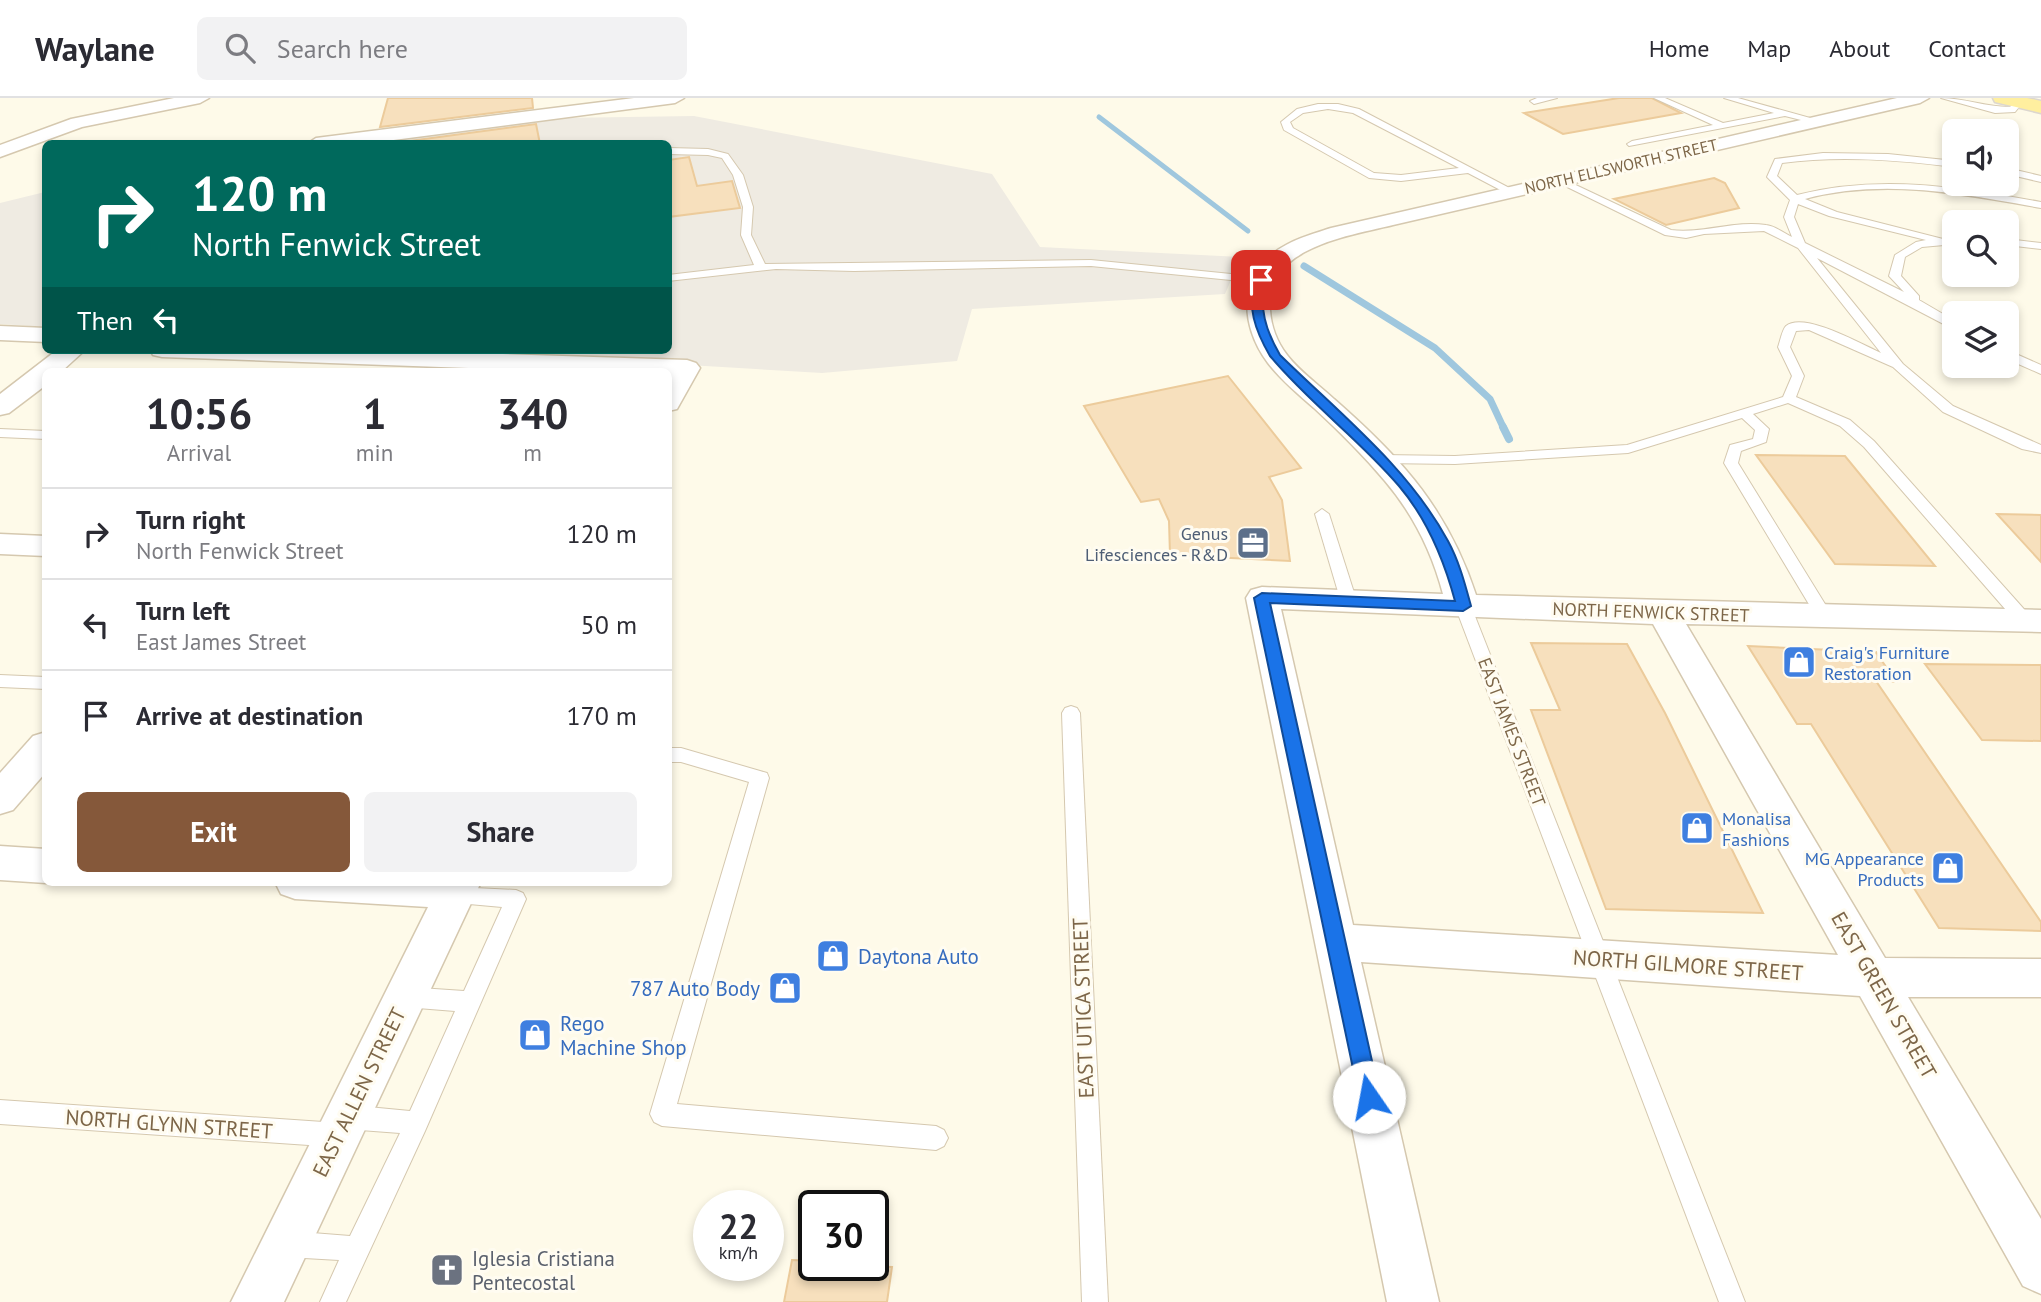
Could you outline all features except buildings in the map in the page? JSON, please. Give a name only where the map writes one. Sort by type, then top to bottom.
[{"type":"main road","points":[[2011,100],[2041,107]]},
{"type":"street","points":[[0,151],[77,123],[200,98]]},
{"type":"street","points":[[345,140],[628,101],[675,98]]},
{"type":"street","name":"NORTH ELLSWORTH STREET","points":[[1261,280],[1269,268],[1286,253],[1323,239],[1512,192],[1920,98]]},
{"type":"street","name":"EAST JAMES STREET","points":[[1261,280],[1256,296],[1258,312],[1265,338],[1276,356],[1292,375],[1404,484],[1442,541],[1455,573],[1463,606]]},
{"type":"street","points":[[0,334],[42,335]]},
{"type":"street","points":[[50,368],[68,354]]},
{"type":"street","points":[[279,354],[687,368],[672,396]]},
{"type":"street","points":[[0,407],[42,374]]},
{"type":"street","points":[[0,544],[42,546]]},
{"type":"street","name":"NORTH FENWICK STREET","points":[[1336,942],[1262,598],[1663,613],[2033,621]]},
{"type":"street","name":"EAST GREEN STREET","points":[[1663,613],[2041,1268]]},
{"type":"street","points":[[0,799],[42,751]]},
{"type":"street","points":[[0,863],[42,866]]},
{"type":"street","points":[[376,886],[457,890]]},
{"type":"street","name":"EAST ALLEN STREET","points":[[257,1302],[457,890]]},
{"type":"street","points":[[1336,942],[1413,1302]]},
{"type":"street","name":"NORTH GILMORE STREET","points":[[1336,942],[1873,977],[2041,978]]},
{"type":"lane","points":[[1534,101],[1553,98]]},
{"type":"lane","points":[[1658,98],[1722,126]]},
{"type":"lane","points":[[1728,98],[1817,121]]},
{"type":"lane","points":[[1945,98],[1995,110],[2012,110],[2011,100]]},
{"type":"lane","points":[[1469,170],[1401,178],[1372,176],[1289,130],[1285,122],[1288,118],[1315,106],[1347,108],[1469,170],[1512,192]]},
{"type":"lane","points":[[1632,144],[1785,113]]},
{"type":"lane","points":[[672,151],[708,152],[725,156],[738,174],[748,207],[746,235],[761,268]]},
{"type":"lane","points":[[1942,162],[1889,155],[1820,153],[1778,161],[1772,177],[1795,199],[1875,227],[1942,240]]},
{"type":"lane","points":[[2019,173],[2041,178]]},
{"type":"lane","points":[[1560,181],[1669,233],[1686,235],[1704,231],[1766,228],[1942,318]]},
{"type":"lane","points":[[1795,199],[1854,185],[1894,185],[1958,190],[2041,205]]},
{"type":"lane","points":[[1795,199],[1789,217],[1800,244],[1899,367],[1948,409],[2027,446],[2041,449]]},
{"type":"lane","points":[[1922,306],[1895,276],[1900,255],[1920,244],[1938,240]]},
{"type":"lane","points":[[2019,243],[2041,246]]},
{"type":"lane","points":[[672,278],[761,268],[1091,263],[1261,280]]},
{"type":"lane","points":[[1789,399],[1798,376],[1784,347],[1791,328],[1811,326],[1899,367]]},
{"type":"lane","points":[[2019,360],[2041,370]]},
{"type":"lane","points":[[1381,459],[1455,460],[1628,449],[1789,399],[1845,423],[1869,444],[2033,621]]},
{"type":"lane","points":[[1743,412],[1762,429],[1759,442],[1735,448],[1731,463],[1825,617]]},
{"type":"lane","points":[[0,433],[42,435]]},
{"type":"lane","points":[[1322,514],[1349,601]]},
{"type":"lane","name":"EAST JAMES STREET","points":[[1463,606],[1732,1302]]},
{"type":"lane","points":[[0,681],[42,683]]},
{"type":"lane","name":"EAST UTICA STREET","points":[[1072,713],[1095,1302]]},
{"type":"lane","points":[[672,755],[681,755],[760,778],[662,1114],[936,1138]]},
{"type":"lane","points":[[333,1302],[417,1123],[516,899],[457,890]]},
{"type":"lane","points":[[405,997],[470,1002]]},
{"type":"lane","name":"NORTH GLYNN STREET","points":[[0,1112],[343,1126],[417,1123]]},
{"type":"lane","points":[[285,1244],[357,1249]]},
{"type":"shaded area","points":[[694,116],[992,174],[1040,247],[1241,257],[1225,294],[972,309],[957,361],[822,373],[503,354],[672,354],[672,140],[381,140],[560,118]]},
{"type":"shaded area","points":[[42,193],[42,327],[0,324],[0,203]]},
{"type":"waterway","points":[[1099,117],[1248,231]]},
{"type":"waterway","points":[[1304,266],[1435,348],[1490,399],[1504,429]]},
{"type":"waterway","points":[[1504,429],[1509,439]]},
{"type":"place","name":"Genus Lifesciences - R&D","points":[[1253,543]]},
{"type":"place","name":"Craig's Furniture Restoration","points":[[1799,662]]},
{"type":"place","name":"Monalisa Fashions","points":[[1697,828]]},
{"type":"place","name":"MG Appearance Products","points":[[1948,868]]},
{"type":"place","name":"Daytona Auto","points":[[833,956]]},
{"type":"place","name":"787 Auto Body","points":[[785,988]]},
{"type":"place","name":"Rego Machine Shop","points":[[535,1035]]},
{"type":"place","name":"Iglesia Cristiana Pentecostal","points":[[447,1270]]},
{"type":"route","points":[[1261,280],[1256,296],[1258,312],[1265,338],[1276,356],[1292,375],[1330,409],[1404,484],[1442,541],[1455,573],[1463,606],[1262,598],[1369,1097]]}]
